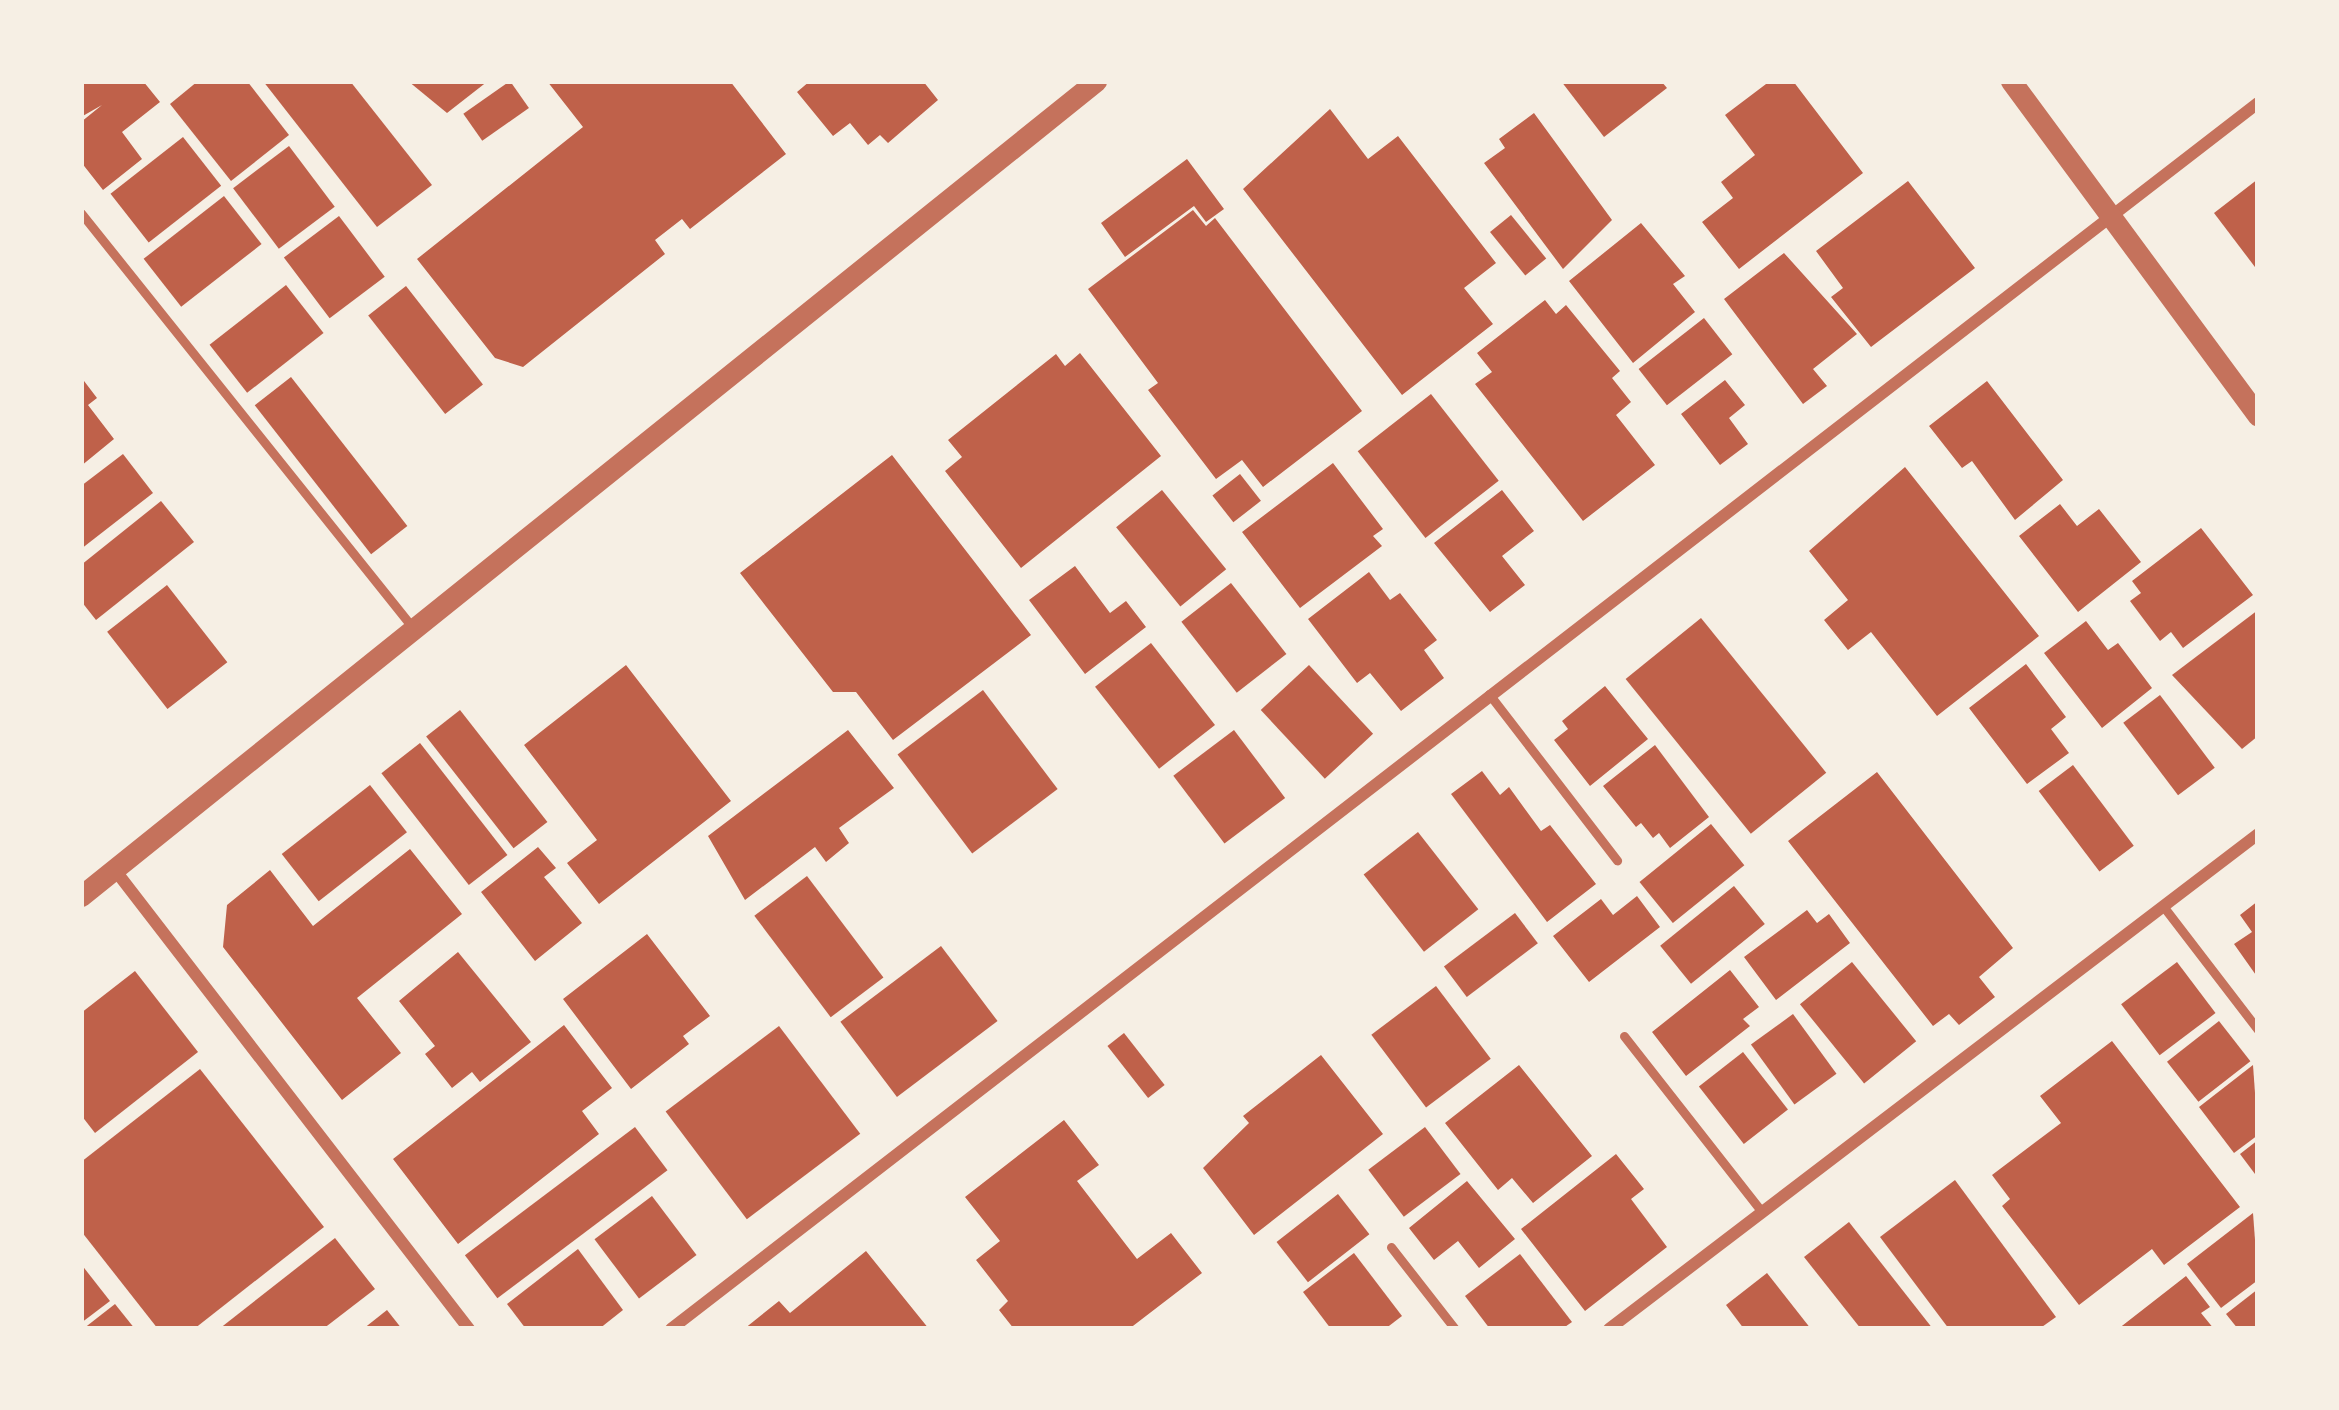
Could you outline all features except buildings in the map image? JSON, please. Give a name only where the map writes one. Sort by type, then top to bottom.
[{"type":"street","points":[[81,896],[1096,81]]},
{"type":"street","points":[[2011,81],[2258,416]]},
{"type":"street","points":[[671,1329],[2258,103]]},
{"type":"street","points":[[1609,1329],[2258,834]]},
{"type":"street","points":[[115,870],[469,1329]]},
{"type":"lane","points":[[81,213],[413,628]]},
{"type":"lane","points":[[1489,694],[1617,860]]},
{"type":"lane","points":[[2163,906],[2258,1030]]},
{"type":"lane","points":[[1624,1036],[1762,1212]]},
{"type":"lane","points":[[1391,1247],[1454,1329]]}]
